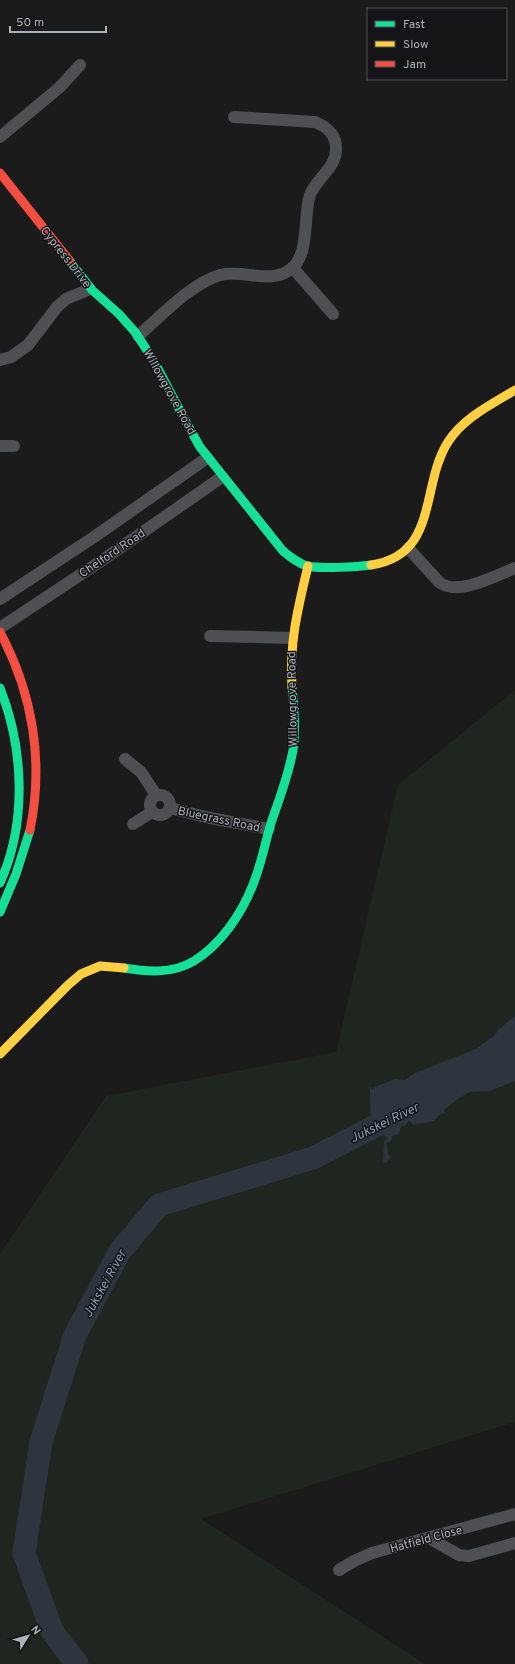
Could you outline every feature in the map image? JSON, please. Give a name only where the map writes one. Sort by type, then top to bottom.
[{"type":"street","points":[[0,137],[60,87],[80,65]]},
{"type":"street","points":[[138,336],[196,287],[210,278],[222,274],[275,276],[284,274],[293,268],[298,261],[302,250],[310,194],[335,158],[335,139],[331,131],[315,122],[234,117]]},
{"type":"street","name":"Cypress Drive","points":[[0,173],[72,263],[90,289],[116,311],[138,336]]},
{"type":"street","points":[[293,268],[333,314]]},
{"type":"street","points":[[0,360],[11,357],[28,345],[57,307],[66,299],[90,289]]},
{"type":"street","name":"Willowgrove Road","points":[[0,1054],[46,1009],[66,986],[75,978],[87,971],[98,967],[111,967],[164,972],[192,962],[204,955],[211,948],[233,920],[252,887],[269,830],[285,786],[293,752],[294,735],[291,677],[292,638],[308,566],[295,560],[272,538],[249,508],[222,477],[184,420],[150,354],[138,336]]},
{"type":"street","points":[[308,566],[356,567],[375,565],[392,559],[408,548],[415,539],[427,514],[436,467],[448,440],[481,412],[515,390]]},
{"type":"street","points":[[0,446],[14,446]]},
{"type":"street","name":"Chelford Road","points":[[0,599],[81,546],[208,458]]},
{"type":"street","name":"Chelford Road","points":[[0,628],[222,477]]},
{"type":"street","points":[[408,548],[439,582],[444,586],[451,588],[458,588],[515,568]]},
{"type":"street","points":[[0,632],[16,662],[28,699],[34,745],[36,781],[34,806],[23,851],[10,891],[0,912]]},
{"type":"street","points":[[210,636],[292,638]]},
{"type":"street","points":[[0,688],[9,714],[15,740],[18,766],[18,794],[12,849],[0,884]]},
{"type":"street","points":[[125,759],[141,772],[156,795]]},
{"type":"street","points":[[160,794],[167,797],[170,804],[168,812],[162,815],[154,814],[150,808],[150,800],[156,795],[160,794]]},
{"type":"street","name":"Bluegrass Road","points":[[170,808],[269,830]]},
{"type":"street","points":[[133,824],[152,812]]},
{"type":"street","name":"Hatfield Close","points":[[339,1570],[363,1557],[515,1514]]},
{"type":"street","points":[[429,1538],[463,1556],[469,1556],[515,1543]]},
{"type":"shaded area","points":[[515,690],[515,1422],[201,1519],[425,1664],[0,1664],[0,1254],[106,1096],[336,1052],[398,785]]},
{"type":"water","points":[[515,1016],[515,1081],[490,1091],[470,1092],[459,1098],[444,1110],[445,1113],[439,1115],[434,1121],[414,1125],[409,1121],[404,1127],[401,1126],[399,1134],[392,1136],[391,1141],[386,1143],[390,1158],[386,1163],[383,1162],[384,1141],[387,1138],[382,1132],[375,1134],[374,1132],[371,1133],[370,1087],[373,1089],[394,1079],[405,1080],[415,1073],[476,1049],[494,1036],[499,1029]]},
{"type":"waterway","name":"Jukskei River","points":[[77,1664],[52,1631],[24,1553],[41,1442],[75,1335],[120,1251],[159,1205],[313,1158],[399,1114]]},
{"type":"traffic: fast","points":[[69,260],[92,290],[119,314],[135,332],[154,361],[200,447],[283,551],[294,560],[313,567],[329,568],[371,565]]},
{"type":"traffic: fast","points":[[124,968],[160,971],[177,968],[194,961],[221,938],[242,908],[258,871],[289,768],[293,750],[295,726],[292,687]]},
{"type":"traffic: fast","points":[[0,688],[8,711],[14,736],[18,761],[19,786],[15,836],[9,860],[0,883]]},
{"type":"traffic: fast","points":[[0,912],[16,874],[30,830]]},
{"type":"traffic: slow","points":[[371,565],[393,559],[408,548],[418,533],[439,460],[454,433],[478,412],[515,390]]},
{"type":"traffic: slow","points":[[292,687],[291,671],[293,640],[308,566]]},
{"type":"traffic: slow","points":[[0,1054],[68,985],[81,974],[100,966],[124,968]]},
{"type":"traffic: jam","points":[[0,173],[69,260]]},
{"type":"traffic: jam","points":[[0,632],[21,680],[33,729],[36,779],[30,830]]}]
